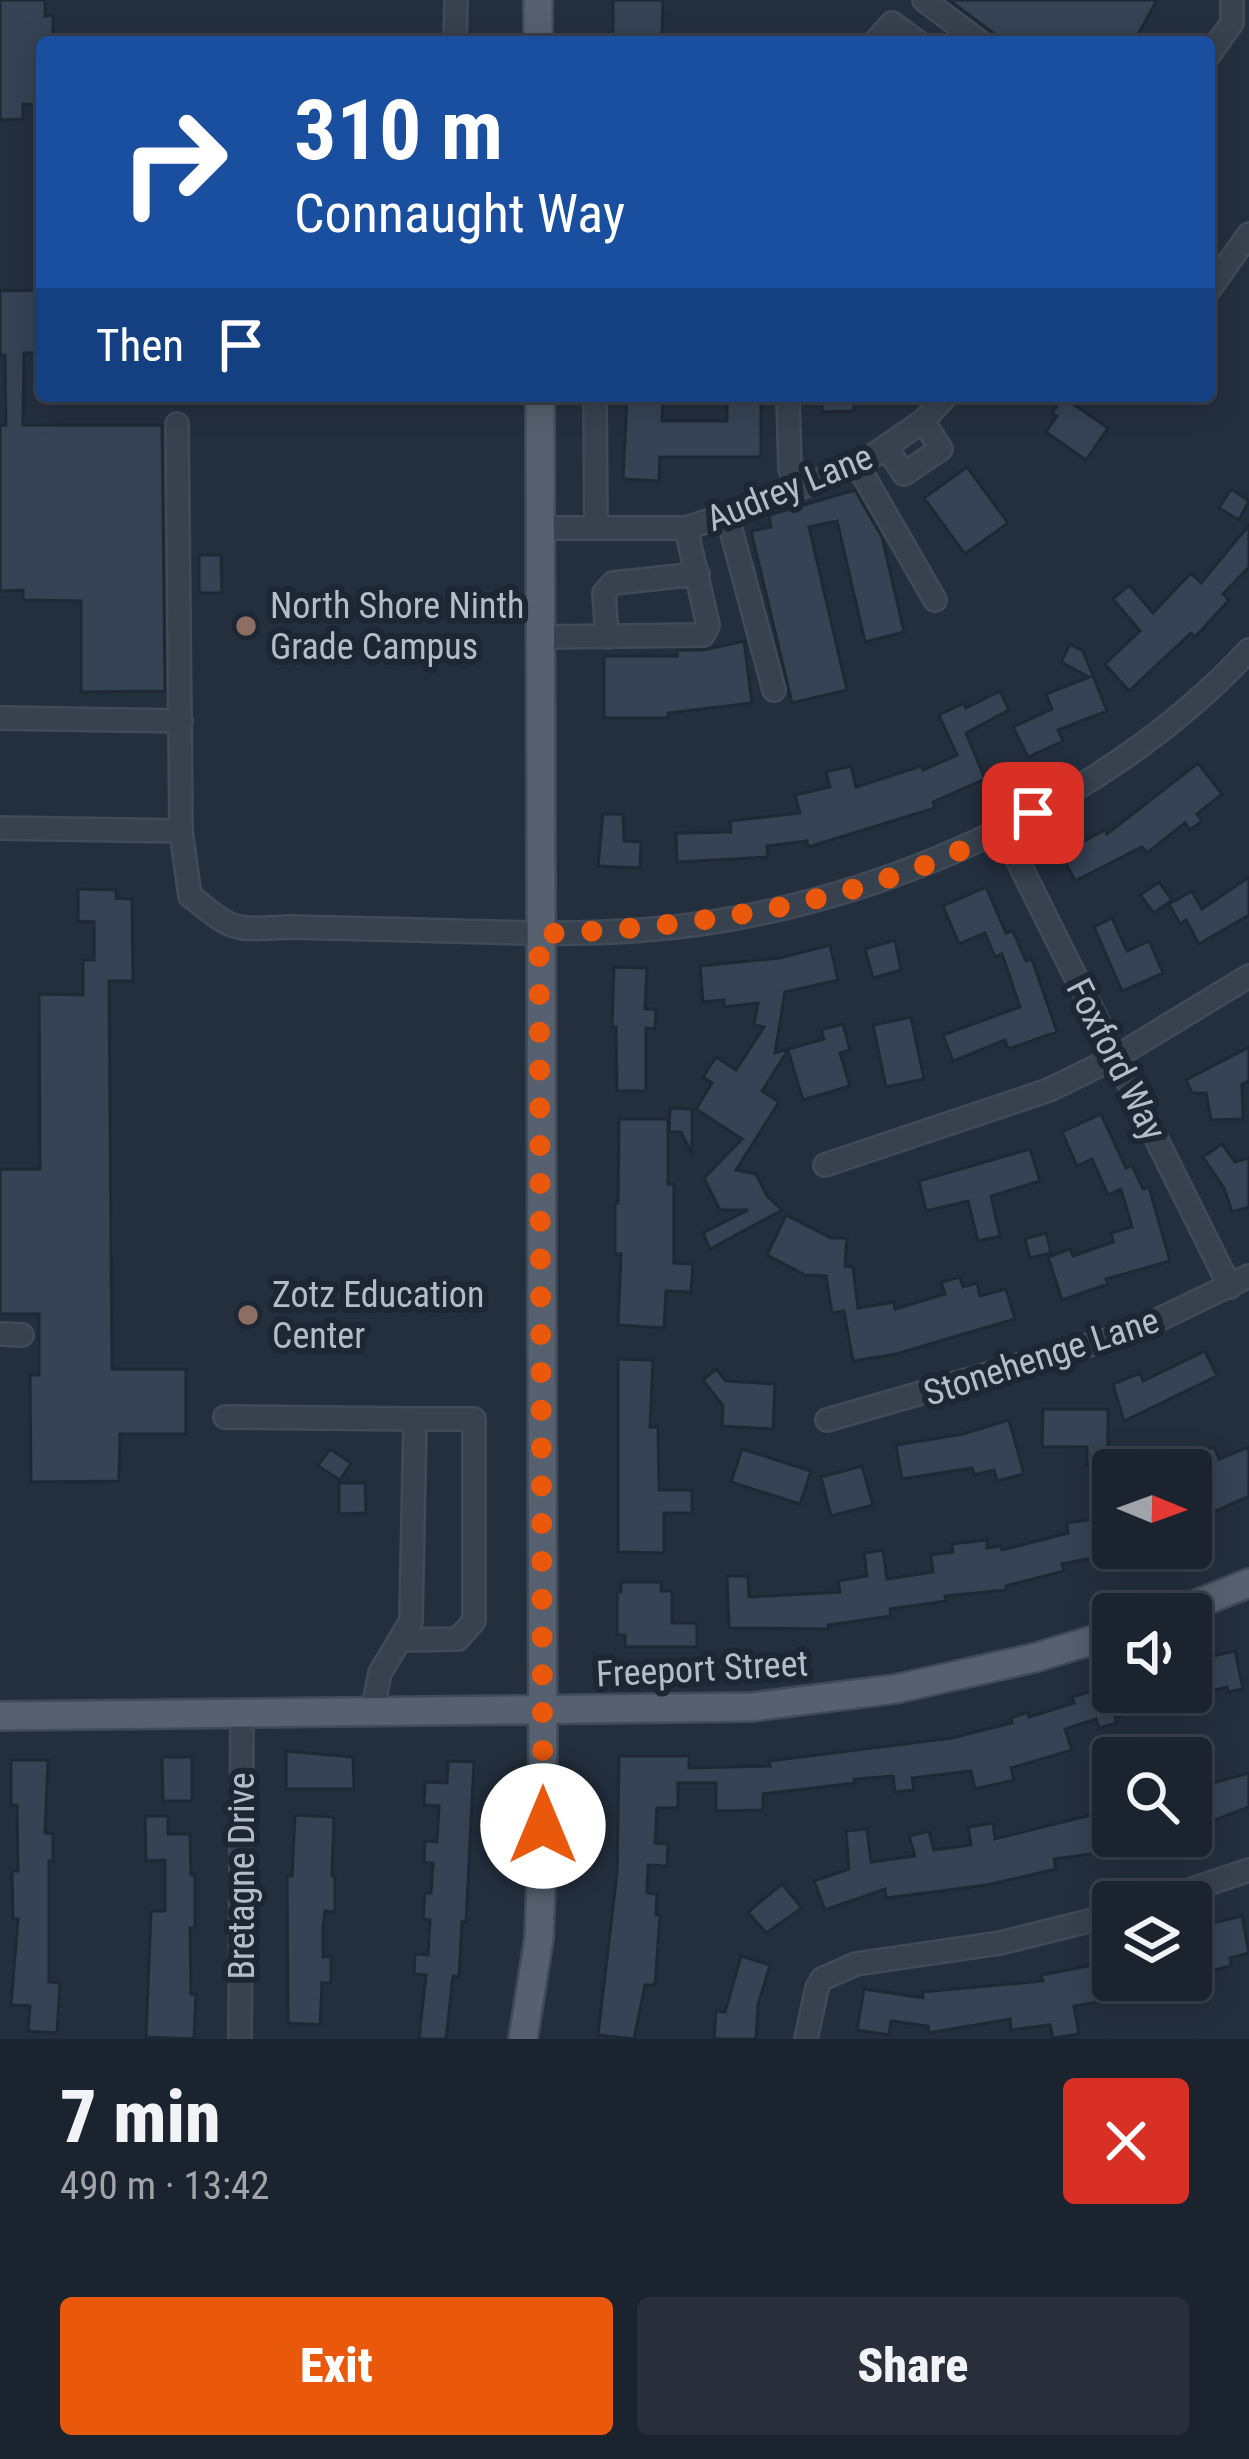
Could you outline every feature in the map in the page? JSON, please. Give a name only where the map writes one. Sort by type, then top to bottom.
[{"type":"main road","points":[[538,0],[538,36]]},
{"type":"main road","points":[[524,2039],[539,1938],[542,1710],[540,402]]},
{"type":"main road","points":[[1212,1598],[1249,1583]]},
{"type":"main road","name":"Freeport Street","points":[[0,1716],[655,1712],[808,1701],[895,1689],[1092,1640]]},
{"type":"street","points":[[455,36],[456,0]]},
{"type":"street","points":[[924,0],[972,36]]},
{"type":"street","points":[[1215,47],[1232,23],[1232,0]]},
{"type":"street","points":[[880,36],[892,23],[910,36]]},
{"type":"street","points":[[1215,281],[1249,233]]},
{"type":"street","points":[[595,402],[596,528]]},
{"type":"street","points":[[788,402],[790,469],[796,490]]},
{"type":"street","name":"Audrey Lane","points":[[540,528],[686,528],[858,466],[923,421],[940,402]]},
{"type":"street","points":[[886,447],[904,473],[941,449],[923,421]]},
{"type":"street","points":[[177,424],[181,831],[190,896],[233,926],[539,934],[647,930],[828,895],[916,868],[1003,831],[1093,777],[1169,723],[1249,650]]},
{"type":"street","points":[[858,466],[935,600]]},
{"type":"street","points":[[727,515],[774,691]]},
{"type":"street","points":[[541,638],[703,635],[708,626],[686,528]]},
{"type":"street","points":[[607,637],[604,593],[613,583],[698,574]]},
{"type":"street","points":[[0,718],[182,721]]},
{"type":"street","points":[[0,827],[181,831]]},
{"type":"street","name":"Foxford Way","points":[[1003,831],[1116,1057],[1240,1281]]},
{"type":"street","points":[[825,1165],[1049,1090],[1116,1057],[1249,976]]},
{"type":"street","name":"Stonehenge Lane","points":[[827,1420],[1131,1333],[1240,1281]]},
{"type":"street","points":[[225,1417],[474,1419],[474,1622],[458,1639],[402,1640]]},
{"type":"street","points":[[372,1713],[380,1673],[411,1621],[415,1419]]},
{"type":"street","name":"Bretagne Drive","points":[[240,2039],[242,1714]]},
{"type":"street","points":[[1212,1882],[1249,1870]]},
{"type":"street","points":[[806,2039],[822,1979],[856,1964],[948,1953],[1092,1921]]},
{"type":"building","points":[[0,0],[45,0],[45,16],[53,15],[53,36],[36,36],[36,105],[23,104],[23,119],[0,120]]},
{"type":"building","points":[[613,0],[663,0],[662,36],[613,36]]},
{"type":"building","points":[[949,0],[1157,0],[1137,36],[997,36]]},
{"type":"building","points":[[36,290],[36,353],[24,353],[23,425],[162,425],[165,691],[81,692],[81,601],[23,600],[23,590],[0,591],[0,425],[6,425],[0,291]]},
{"type":"building","points":[[627,402],[663,402],[662,421],[727,421],[727,402],[761,402],[761,457],[660,457],[659,481],[623,479]]},
{"type":"building","points":[[822,402],[854,402],[854,411],[822,412]]},
{"type":"building","points":[[1060,402],[1070,402],[1108,428],[1086,460],[1046,432],[1057,416],[1052,413]]},
{"type":"building","points":[[967,467],[1008,523],[965,554],[924,498]]},
{"type":"building","points":[[1231,489],[1249,501],[1239,520],[1219,508]]},
{"type":"building","points":[[855,490],[882,537],[904,632],[865,642],[837,521],[809,527],[847,690],[792,703],[751,531],[771,527],[769,515]]},
{"type":"building","points":[[1249,525],[1249,567],[1223,594],[1229,600],[1195,637],[1191,633],[1129,691],[1105,664],[1140,631],[1113,599],[1129,585],[1153,613],[1191,573],[1201,583]]},
{"type":"building","points":[[199,555],[221,555],[222,593],[199,593]]},
{"type":"building","points":[[744,641],[752,703],[668,713],[668,718],[604,718],[604,656],[677,656],[677,650]]},
{"type":"building","points":[[1070,644],[1083,651],[1107,711],[1058,730],[1063,741],[1028,757],[1013,727],[1052,709],[1046,694],[1089,677],[1061,662]]},
{"type":"building","points":[[1000,691],[1009,710],[966,733],[985,779],[933,802],[935,808],[808,847],[807,841],[767,846],[768,857],[677,862],[676,833],[731,832],[730,821],[800,813],[795,795],[830,787],[826,772],[851,766],[856,787],[921,766],[923,770],[957,755],[939,715]]},
{"type":"building","points":[[1198,763],[1222,794],[1197,814],[1202,821],[1190,830],[1185,823],[1147,853],[1142,847],[1075,881],[1061,853],[1105,830],[1107,834]]},
{"type":"building","points":[[603,814],[623,814],[624,841],[641,842],[640,868],[598,866]]},
{"type":"building","points":[[1249,877],[1249,915],[1199,944],[1186,920],[1180,924],[1169,904],[1192,891],[1202,909]]},
{"type":"building","points":[[1159,882],[1172,900],[1154,913],[1140,895]]},
{"type":"building","points":[[986,887],[1006,933],[1013,931],[1026,961],[1032,959],[1057,1032],[1008,1049],[1005,1040],[953,1061],[943,1035],[1020,1007],[1002,954],[995,957],[985,933],[959,944],[943,906]]},
{"type":"building","points":[[78,889],[116,890],[116,898],[132,899],[133,981],[109,981],[112,1369],[186,1369],[186,1434],[120,1434],[119,1481],[31,1482],[30,1375],[39,1375],[39,1314],[0,1314],[0,1169],[40,1169],[39,994],[83,995],[83,960],[94,960],[94,922],[78,921]]},
{"type":"building","points":[[1112,918],[1127,951],[1149,941],[1163,973],[1122,991],[1094,927]]},
{"type":"building","points":[[895,940],[901,970],[873,978],[865,949]]},
{"type":"building","points":[[830,945],[838,980],[785,992],[775,1053],[824,1039],[821,1030],[843,1024],[850,1050],[840,1053],[850,1086],[803,1100],[788,1050],[762,1091],[779,1102],[736,1170],[756,1174],[767,1196],[782,1210],[710,1249],[703,1233],[748,1210],[720,1210],[704,1178],[742,1139],[696,1109],[712,1083],[703,1077],[716,1057],[736,1070],[764,1027],[754,1025],[758,1003],[724,1007],[724,1000],[703,1002],[700,966],[780,958]]},
{"type":"building","points":[[614,967],[647,968],[645,1009],[656,1009],[655,1029],[646,1028],[646,1091],[617,1091]]},
{"type":"building","points":[[911,1017],[924,1079],[886,1087],[873,1025]]},
{"type":"building","points":[[1249,1047],[1249,1081],[1242,1084],[1243,1119],[1211,1120],[1206,1093],[1192,1093],[1186,1080]]},
{"type":"building","points":[[670,1108],[692,1109],[692,1154],[681,1132],[669,1132]]},
{"type":"building","points":[[1101,1114],[1126,1168],[1132,1165],[1143,1189],[1149,1187],[1170,1261],[1106,1279],[1108,1284],[1062,1300],[1048,1257],[1070,1249],[1073,1256],[1113,1242],[1111,1233],[1132,1227],[1121,1189],[1108,1195],[1092,1159],[1077,1166],[1062,1132]]},
{"type":"building","points":[[619,1119],[668,1119],[674,1263],[693,1264],[691,1292],[666,1291],[664,1328],[618,1325]]},
{"type":"building","points":[[1222,1144],[1235,1162],[1249,1158],[1249,1207],[1232,1212],[1224,1188],[1203,1157]]},
{"type":"building","points":[[1030,1149],[1040,1181],[991,1196],[1000,1236],[978,1241],[968,1201],[926,1211],[919,1181]]},
{"type":"building","points":[[786,1215],[831,1238],[847,1238],[845,1266],[853,1267],[858,1308],[894,1302],[895,1309],[945,1294],[941,1282],[960,1277],[963,1287],[977,1283],[980,1296],[1006,1289],[1015,1319],[896,1354],[853,1361],[844,1311],[832,1313],[826,1276],[805,1275],[767,1255]]},
{"type":"building","points":[[1046,1233],[1051,1253],[1030,1258],[1025,1239]]},
{"type":"building","points":[[1205,1351],[1217,1376],[1124,1421],[1113,1384],[1140,1373],[1143,1381]]},
{"type":"building","points":[[618,1359],[653,1360],[650,1427],[658,1427],[659,1490],[692,1490],[692,1513],[664,1513],[664,1553],[618,1552]]},
{"type":"building","points":[[716,1369],[726,1381],[775,1384],[773,1429],[722,1426],[723,1406],[703,1380]]},
{"type":"building","points":[[1043,1409],[1108,1409],[1108,1449],[1092,1449],[1092,1465],[1087,1465],[1087,1447],[1042,1447]]},
{"type":"building","points":[[1009,1420],[1024,1474],[997,1481],[994,1470],[974,1475],[972,1468],[902,1479],[896,1445],[963,1434]]},
{"type":"building","points":[[1214,1447],[1219,1459],[1249,1447],[1249,1496],[1212,1513],[1212,1449]]},
{"type":"building","points":[[330,1449],[351,1463],[340,1480],[318,1466]]},
{"type":"building","points":[[742,1449],[811,1471],[800,1504],[731,1482]]},
{"type":"building","points":[[862,1466],[873,1505],[831,1516],[821,1477]]},
{"type":"building","points":[[339,1483],[365,1483],[366,1513],[339,1514]]},
{"type":"building","points":[[1092,1519],[1092,1558],[1062,1564],[1064,1571],[1006,1586],[1006,1590],[945,1596],[946,1601],[890,1609],[891,1616],[828,1625],[829,1629],[729,1628],[727,1576],[748,1576],[749,1597],[840,1592],[838,1581],[867,1576],[864,1553],[883,1550],[887,1579],[933,1572],[931,1555],[953,1552],[952,1544],[987,1540],[987,1548],[1001,1546],[1002,1550],[1068,1533],[1067,1523]]},
{"type":"building","points":[[621,1582],[661,1582],[661,1591],[672,1591],[672,1623],[697,1623],[697,1647],[625,1647],[625,1635],[617,1635]]},
{"type":"building","points":[[1235,1651],[1243,1689],[1212,1691],[1212,1656]]},
{"type":"building","points":[[1092,1691],[1092,1713],[1130,1713],[1099,1728],[1096,1719],[1065,1729],[1072,1750],[1011,1768],[1014,1780],[975,1789],[971,1771],[912,1778],[914,1790],[895,1792],[893,1776],[854,1779],[855,1783],[763,1794],[763,1810],[716,1811],[716,1783],[678,1783],[678,1808],[657,1808],[655,1843],[668,1844],[667,1866],[648,1865],[647,1893],[657,1894],[656,1915],[660,1915],[655,1985],[645,1985],[634,2039],[598,2035],[617,1873],[619,1756],[689,1756],[689,1768],[770,1766],[769,1761],[952,1738],[1012,1723],[1011,1718],[1028,1712],[1029,1717],[1074,1703],[1072,1697]]},
{"type":"building","points":[[286,1751],[353,1757],[354,1789],[286,1789]]},
{"type":"building","points":[[162,1757],[192,1757],[192,1801],[163,1801]]},
{"type":"building","points":[[11,1760],[48,1760],[45,1833],[53,1834],[49,1982],[60,1983],[57,2033],[28,2031],[30,2006],[11,2005],[18,1919],[13,1919],[12,1871],[18,1871]]},
{"type":"building","points":[[448,1761],[474,1762],[466,1922],[462,1922],[459,1977],[453,1976],[446,2039],[419,2039],[426,1975],[414,1974],[415,1954],[428,1955],[430,1920],[423,1919],[433,1863],[424,1863],[425,1841],[437,1842],[439,1806],[424,1805],[425,1782],[447,1783]]},
{"type":"building","points":[[1249,1773],[1249,1807],[1212,1821],[1212,1783]]},
{"type":"building","points":[[295,1815],[334,1817],[335,1912],[325,1911],[323,1927],[323,1957],[331,1957],[331,1983],[322,1983],[320,2025],[288,2023],[287,1876],[292,1876]]},
{"type":"building","points":[[1092,1815],[1092,1854],[1054,1859],[1056,1869],[987,1885],[886,1898],[885,1889],[825,1910],[814,1881],[849,1869],[846,1831],[867,1829],[871,1862],[915,1856],[909,1836],[929,1831],[934,1850],[971,1845],[968,1827],[993,1823],[995,1839]]},
{"type":"building","points":[[145,1816],[168,1816],[168,1834],[190,1834],[191,1875],[195,1875],[195,1928],[190,1928],[191,1994],[196,1994],[194,2039],[146,2037],[151,1911],[165,1911],[165,1860],[146,1861]]},
{"type":"building","points":[[782,1884],[802,1908],[766,1933],[748,1912]]},
{"type":"building","points":[[1242,1916],[1249,1953],[1230,1958],[1231,1966],[1212,1971],[1212,1923]]},
{"type":"building","points":[[741,1956],[770,1965],[758,2005],[756,2039],[714,2039],[716,2011],[725,2012]]},
{"type":"building","points":[[1092,1965],[1092,2001],[1099,2002],[1074,2006],[1079,2034],[1053,2038],[1050,2025],[1011,2030],[1010,2019],[929,2033],[928,2026],[891,2021],[889,2035],[857,2030],[864,1989],[923,1998],[922,1992],[1043,1981],[1041,1975]]},
{"type":"place","name":"North Shore Ninth Grade Campus","points":[[246,626]]},
{"type":"place","name":"Zotz Education Center","points":[[248,1315]]},
{"type":"route","points":[[543,1826],[539,934],[647,930],[828,895],[916,868],[1033,813]]}]
